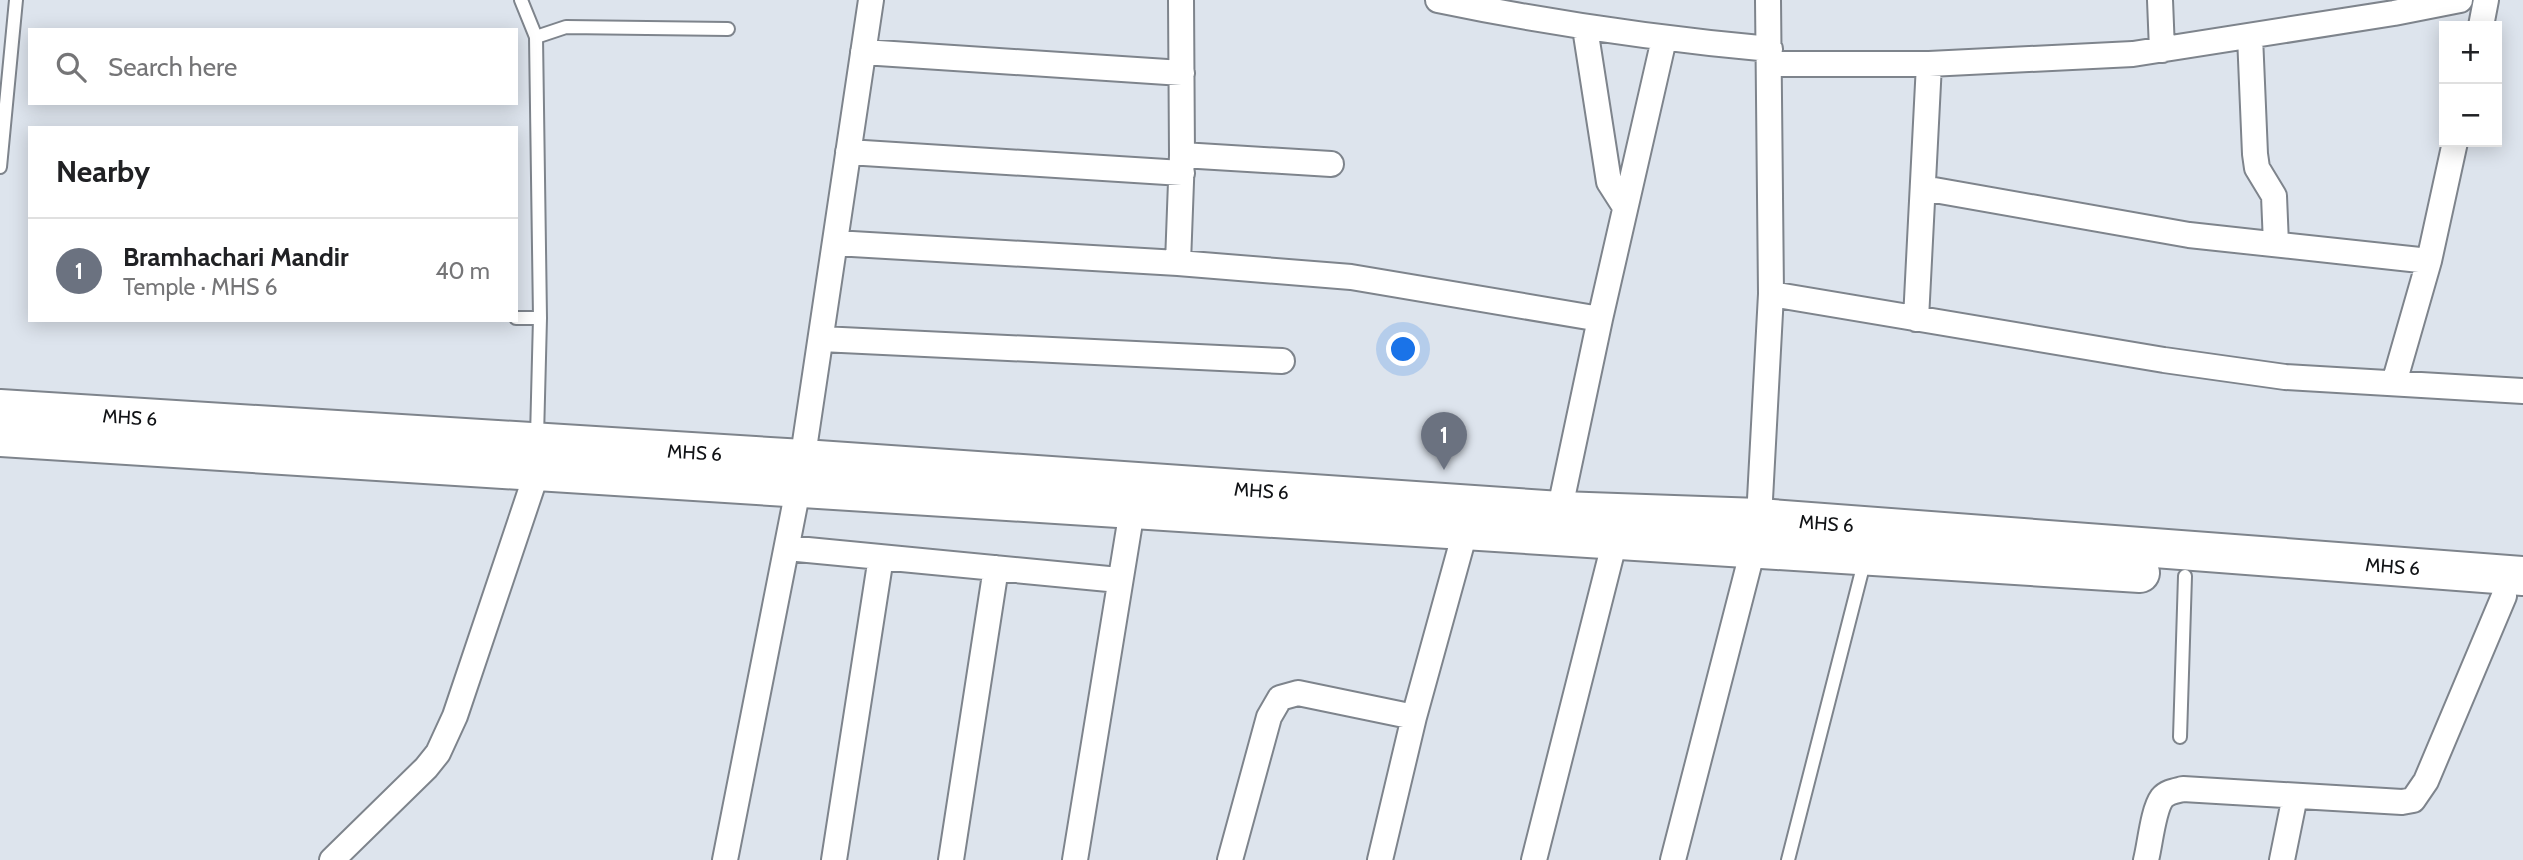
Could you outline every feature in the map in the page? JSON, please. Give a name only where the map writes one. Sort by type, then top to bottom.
[{"type":"main road","name":"MHS 6","points":[[0,409],[537,457]]},
{"type":"main road","points":[[0,437],[537,457],[800,474],[1132,510],[1465,532],[1557,524],[1615,540],[1756,534],[1866,556],[2185,576],[2517,590]]},
{"type":"main road","name":"MHS 6","points":[[800,474],[1557,524],[1756,534],[2517,590]]},
{"type":"street","points":[[725,860],[800,474],[871,0]]},
{"type":"street","points":[[1178,263],[1182,164],[1181,0]]},
{"type":"street","points":[[1438,0],[1525,18],[1770,56],[1929,64],[2162,50],[2460,0]]},
{"type":"street","points":[[1673,860],[1756,534],[1771,294],[1768,0]]},
{"type":"street","points":[[2160,0],[2162,50]]},
{"type":"street","points":[[2481,21],[2486,0]]},
{"type":"street","points":[[1586,27],[1607,174],[1625,208]]},
{"type":"street","points":[[2249,36],[2255,154],[2257,168],[2274,195],[2276,244]]},
{"type":"street","points":[[1557,524],[1600,319],[1664,39]]},
{"type":"street","points":[[863,52],[1182,74]]},
{"type":"street","points":[[1916,318],[1929,64]]},
{"type":"street","points":[[2394,383],[2429,261],[2454,147]]},
{"type":"street","points":[[848,152],[1182,164],[1331,164]]},
{"type":"street","points":[[1923,188],[2189,235],[2429,261]]},
{"type":"street","points":[[835,243],[1178,263],[1361,278],[1600,319]]},
{"type":"street","points":[[1771,294],[2271,376],[2523,391]]},
{"type":"street","points":[[821,339],[1282,361]]},
{"type":"street","points":[[332,860],[438,753],[455,716],[537,457]]},
{"type":"street","points":[[1075,860],[1132,510]]},
{"type":"street","points":[[1380,860],[1414,717],[1465,532]]},
{"type":"street","points":[[1534,860],[1615,540]]},
{"type":"street","points":[[787,548],[1119,580]]},
{"type":"street","points":[[834,860],[881,557]]},
{"type":"street","points":[[951,860],[996,568]]},
{"type":"street","points":[[2146,860],[2162,799],[2170,792],[2183,789],[2402,802],[2413,800],[2426,781],[2517,590]]},
{"type":"street","points":[[1230,860],[1269,717],[1280,698],[1298,693],[1414,717]]},
{"type":"street","points":[[2282,860],[2295,796]]},
{"type":"lane","points":[[0,167],[16,0]]},
{"type":"lane","points":[[521,0],[536,37],[540,318],[537,457]]},
{"type":"lane","points":[[536,37],[566,27],[728,29]]},
{"type":"lane","points":[[518,318],[540,318]]},
{"type":"lane","points":[[1788,860],[1866,556]]},
{"type":"lane","points":[[2180,737],[2185,576]]},
{"type":"place","name":"Bramhachari Mandir","points":[[1444,470]]}]
